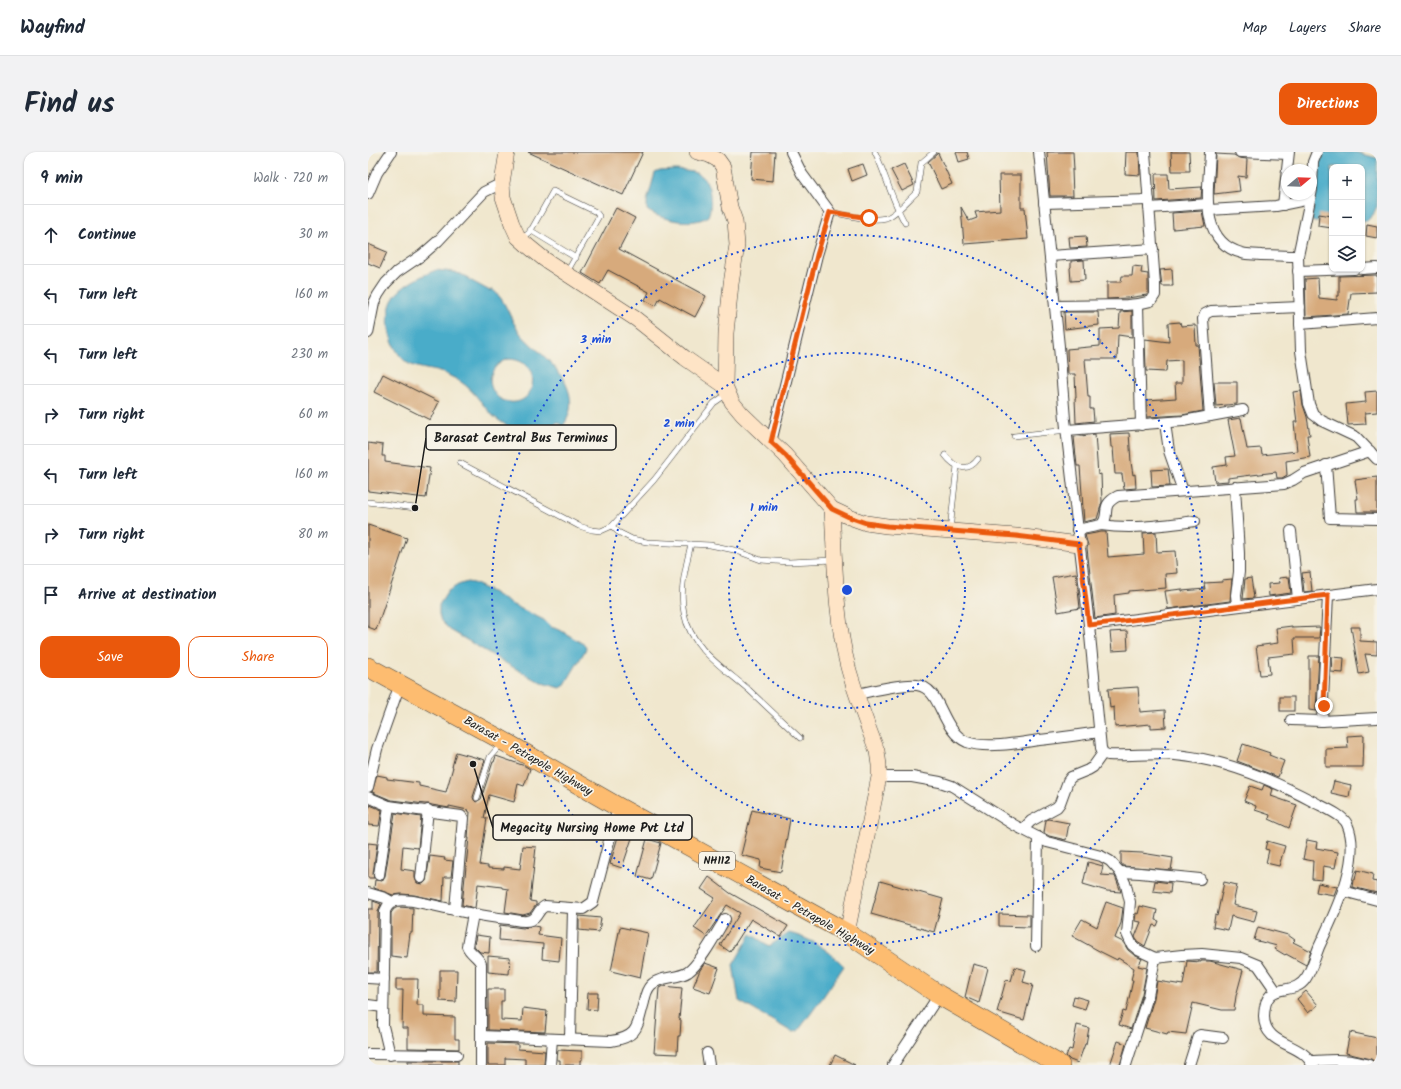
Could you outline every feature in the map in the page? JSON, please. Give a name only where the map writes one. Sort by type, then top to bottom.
[{"type":"highway","name":"Barasat - Petrapole Highway","points":[[368,667],[504,741],[618,807],[847,933],[940,995],[1058,1065]]},
{"type":"street","points":[[368,194],[377,173],[391,152]]},
{"type":"street","points":[[507,152],[502,183],[507,210],[512,224],[526,235],[544,259],[636,320],[727,390]]},
{"type":"street","points":[[697,152],[720,156],[725,175],[730,207],[735,221],[737,245],[728,310],[727,390],[732,402],[742,414],[785,455],[832,509],[849,517],[866,523],[887,526],[1016,536],[1078,537],[1104,523],[1107,504],[1111,499],[1118,496],[1284,484],[1304,473],[1326,465],[1373,455]]},
{"type":"street","points":[[771,442],[817,255],[830,212],[802,174],[791,152]]},
{"type":"street","points":[[1040,152],[1067,430],[1101,748],[1103,753],[1115,756],[1145,754],[1175,755],[1210,760],[1251,773],[1299,794],[1334,813],[1346,822],[1350,834],[1352,856],[1343,891],[1306,978],[1295,988],[1276,991],[1270,994],[1267,999],[1265,1009],[1265,1026],[1275,1038],[1304,1054],[1311,1063],[1342,1059],[1369,1065]]},
{"type":"street","points":[[1055,306],[1138,304],[1151,301],[1155,295],[1145,152]]},
{"type":"street","points":[[1210,152],[1207,189],[1209,207],[1213,230],[1221,243],[1231,250],[1243,254],[1298,256]]},
{"type":"street","points":[[1240,152],[1288,153],[1283,206]]},
{"type":"street","points":[[1313,164],[1317,152]]},
{"type":"street","points":[[368,333],[374,303],[386,283],[397,272],[422,255],[438,241],[484,192],[502,183]]},
{"type":"street","points":[[1044,203],[1149,204],[1209,207],[1283,206],[1306,200]]},
{"type":"street","points":[[1310,200],[1298,256],[1302,351],[1309,404],[1313,414],[1322,421],[1356,437],[1373,455]]},
{"type":"street","points":[[1050,256],[1152,249]]},
{"type":"street","points":[[1365,269],[1377,268]]},
{"type":"street","points":[[1298,271],[1329,270]]},
{"type":"street","points":[[1138,304],[1141,425]]},
{"type":"street","points":[[1210,416],[1203,319],[1205,314],[1211,311],[1300,308]]},
{"type":"street","points":[[1300,324],[1377,318]]},
{"type":"street","points":[[1067,430],[1183,421],[1243,410]]},
{"type":"street","points":[[1165,423],[1169,451],[1183,491]]},
{"type":"street","points":[[1326,465],[1330,518],[1377,519]]},
{"type":"street","points":[[1235,487],[1239,553],[1239,572],[1236,595],[1237,606]]},
{"type":"street","points":[[832,509],[842,639],[848,667],[880,765],[847,933]]},
{"type":"street","points":[[1101,525],[1116,528],[1195,522]]},
{"type":"street","points":[[1291,531],[1298,599]]},
{"type":"street","points":[[1089,625],[1377,589]]},
{"type":"street","points":[[1322,721],[1328,595]]},
{"type":"street","points":[[368,786],[377,749],[400,684]]},
{"type":"street","points":[[857,694],[903,686],[916,685],[924,687],[932,694],[938,703],[950,729],[959,738],[968,742],[990,745],[1099,732]]},
{"type":"street","points":[[1291,720],[1322,721],[1377,718]]},
{"type":"street","points":[[1023,829],[1031,821],[1057,806],[1060,803],[1068,781],[1071,777],[1093,767],[1103,753]]},
{"type":"street","points":[[878,778],[912,777],[940,782],[952,786],[1023,829],[1048,842],[1101,856],[1110,861],[1120,872],[1126,885],[1130,902],[1127,934],[1132,945],[1138,950],[1155,958],[1202,954],[1240,958],[1258,965],[1276,991]]},
{"type":"street","points":[[368,797],[389,806],[428,810],[461,816],[463,818],[455,909]]},
{"type":"street","points":[[379,875],[389,806]]},
{"type":"street","points":[[390,1055],[383,1026],[385,911],[387,905],[401,900],[413,901],[492,918],[523,921],[536,918],[540,908],[545,906],[583,909],[593,902],[618,807]]},
{"type":"street","points":[[421,878],[428,810]]},
{"type":"street","points":[[1036,946],[1038,837]]},
{"type":"street","points":[[1120,872],[1200,879]]},
{"type":"street","points":[[1343,891],[1377,900]]},
{"type":"street","points":[[368,893],[385,898],[392,902]]},
{"type":"street","points":[[570,1039],[573,909]]},
{"type":"street","points":[[474,914],[467,946],[471,952],[477,956],[481,964],[481,1065]]},
{"type":"street","points":[[481,1036],[611,1041],[623,1040],[632,1034],[637,1026],[646,994],[652,984],[690,971],[725,919]]},
{"type":"street","points":[[1126,1065],[1148,996],[1155,958]]},
{"type":"street","points":[[368,978],[384,979]]},
{"type":"street","points":[[892,1065],[940,995]]},
{"type":"street","points":[[368,1005],[383,1007]]},
{"type":"street","points":[[1189,1065],[1198,1036],[1223,1038]]},
{"type":"street","points":[[550,1065],[552,1039]]},
{"type":"street","points":[[707,1053],[708,1065]]},
{"type":"street","points":[[368,1054],[457,1055]]},
{"type":"lane","points":[[875,152],[886,175],[897,210],[905,223]]},
{"type":"lane","points":[[830,212],[869,218],[886,218],[917,192],[921,163],[934,152]]},
{"type":"lane","points":[[566,273],[576,258],[599,216],[596,212],[553,191],[526,235],[576,258]]},
{"type":"lane","points":[[460,463],[579,526],[601,531],[612,526],[654,480],[714,403],[727,390]]},
{"type":"lane","points":[[1014,436],[1067,430]]},
{"type":"lane","points":[[945,455],[953,465],[957,466],[970,466],[978,459]]},
{"type":"lane","points":[[950,531],[957,466]]},
{"type":"lane","points":[[368,502],[415,508]]},
{"type":"lane","points":[[612,526],[618,532],[632,539],[647,542],[723,547],[761,560],[773,562],[835,560]]},
{"type":"lane","points":[[691,544],[685,574],[683,596],[684,612],[688,627],[694,638],[721,668],[750,691],[800,738]]},
{"type":"lane","points":[[477,798],[490,757],[504,741]]},
{"type":"water","points":[[1323,152],[1355,152],[1377,158],[1377,206],[1373,215],[1367,221],[1365,221],[1365,164],[1329,164],[1329,221],[1311,221],[1314,200],[1317,200],[1317,180],[1320,160]]},
{"type":"water","points":[[676,170],[699,174],[706,181],[711,200],[708,216],[695,221],[686,222],[660,217],[647,210],[647,201],[655,173],[660,171]]},
{"type":"water","points":[[436,270],[454,272],[468,277],[468,279],[490,291],[492,289],[505,304],[520,333],[558,371],[568,388],[570,407],[568,416],[563,426],[558,422],[554,426],[558,431],[545,438],[532,439],[526,437],[513,430],[494,416],[461,382],[443,373],[409,364],[397,352],[390,336],[388,317],[392,301],[405,286],[417,278]],"holes":[[[508,359],[519,361],[527,366],[531,374],[531,390],[526,397],[519,401],[509,402],[500,399],[492,390],[490,379],[494,369],[502,361]]]},
{"type":"water","points":[[467,582],[473,583],[492,592],[509,603],[544,620],[551,627],[560,630],[585,645],[586,649],[564,686],[560,688],[542,683],[450,630],[441,621],[439,605],[448,591]]},
{"type":"water","points":[[789,933],[812,941],[831,954],[844,966],[798,1031],[792,1032],[739,1001],[733,965],[751,934],[769,946]]},
{"type":"building","points":[[528,152],[643,152],[623,195]]},
{"type":"building","points":[[753,152],[775,152],[773,181],[751,179]]},
{"type":"building","points":[[956,152],[967,152],[969,159],[959,162]]},
{"type":"building","points":[[1047,152],[1073,152],[1073,196],[1050,196]]},
{"type":"building","points":[[1126,152],[1139,152],[1140,175],[1125,174]]},
{"type":"building","points":[[1171,152],[1189,152],[1190,171],[1172,171]]},
{"type":"building","points":[[938,153],[952,184],[941,189],[928,162]]},
{"type":"building","points":[[1216,154],[1234,155],[1239,158],[1247,159],[1246,177],[1238,176],[1240,191],[1214,194]]},
{"type":"building","points":[[863,164],[867,175],[852,181],[848,169]]},
{"type":"building","points":[[904,164],[914,185],[902,191],[891,170]]},
{"type":"building","points":[[1155,174],[1168,174],[1169,189],[1202,187],[1201,198],[1156,201]]},
{"type":"building","points":[[999,175],[1021,175],[1021,208],[1025,208],[1028,239],[964,244],[961,207],[969,221],[977,218],[975,212],[1000,210]]},
{"type":"building","points":[[616,208],[635,218],[619,249],[706,296],[695,317],[660,298],[656,306],[645,300],[649,292],[608,270],[600,284],[582,273]]},
{"type":"building","points":[[1202,211],[1205,226],[1173,229],[1172,213]]},
{"type":"building","points":[[1319,214],[1329,216],[1329,228],[1318,226]]},
{"type":"building","points":[[1367,224],[1377,226],[1377,238],[1366,236]]},
{"type":"building","points":[[1086,236],[1087,247],[1070,248],[1069,237]]},
{"type":"building","points":[[368,244],[387,252],[380,268],[368,263]]},
{"type":"building","points":[[1084,260],[1085,280],[1071,281],[1071,261]]},
{"type":"building","points":[[1133,266],[1142,267],[1141,273],[1148,274],[1147,295],[1107,299],[1107,282],[1121,282],[1122,276],[1132,276]]},
{"type":"building","points":[[1172,269],[1173,286],[1162,286],[1160,270]]},
{"type":"building","points":[[1377,275],[1377,292],[1351,293],[1348,314],[1306,317],[1305,279],[1318,278],[1319,298],[1337,300],[1337,296],[1339,296],[1339,276]]},
{"type":"building","points":[[1132,311],[1132,337],[1118,335],[1117,359],[1085,359],[1088,397],[1090,397],[1090,409],[1093,409],[1094,421],[1076,423],[1075,374],[1068,374],[1067,349],[1100,346],[1100,329],[1119,328],[1120,312]]},
{"type":"building","points":[[1064,312],[1098,312],[1099,325],[1065,329]]},
{"type":"building","points":[[1180,322],[1181,326],[1195,325],[1203,411],[1182,415],[1147,417],[1147,400],[1176,398],[1175,383],[1182,383],[1182,360],[1167,361],[1166,372],[1146,371],[1145,339],[1169,342],[1168,323]]},
{"type":"building","points":[[383,374],[439,402],[430,420],[374,392]]},
{"type":"building","points":[[1214,382],[1237,382],[1237,404],[1216,406]]},
{"type":"building","points":[[1301,391],[1310,435],[1307,435],[1310,457],[1286,461],[1287,475],[1282,478],[1277,478],[1276,472],[1228,478],[1228,481],[1215,482],[1213,467],[1227,465],[1226,457],[1235,456],[1228,420],[1241,418],[1247,449],[1261,448],[1262,455],[1297,451],[1294,422],[1297,422],[1293,392]]},
{"type":"building","points":[[1377,391],[1377,412],[1365,413],[1366,424],[1348,425],[1346,404],[1366,402],[1365,392]]},
{"type":"building","points":[[1129,433],[1131,462],[1133,475],[1135,474],[1136,488],[1124,489],[1122,474],[1115,474],[1113,447],[1111,447],[1110,434]]},
{"type":"building","points":[[1095,434],[1098,475],[1101,474],[1102,502],[1097,519],[1084,522],[1080,466],[1077,466],[1074,437]]},
{"type":"building","points":[[368,443],[383,445],[382,456],[385,456],[385,462],[430,468],[426,498],[368,491]]},
{"type":"building","points":[[1168,469],[1170,486],[1152,487],[1151,470]]},
{"type":"building","points":[[1377,477],[1377,512],[1357,512],[1356,499],[1358,499],[1355,480]]},
{"type":"building","points":[[368,525],[407,538],[376,630],[368,627]]},
{"type":"building","points":[[1106,532],[1108,557],[1144,554],[1143,533],[1156,532],[1157,552],[1175,551],[1177,573],[1165,574],[1166,588],[1129,591],[1129,593],[1114,595],[1115,615],[1095,618],[1087,548],[1088,545],[1085,535]]},
{"type":"building","points":[[1310,572],[1312,591],[1304,592],[1302,573]]},
{"type":"building","points":[[1076,573],[1080,608],[1058,612],[1052,577]]},
{"type":"building","points":[[1289,577],[1291,593],[1269,596],[1268,584],[1280,583],[1279,578]]},
{"type":"building","points":[[1251,578],[1254,598],[1243,599],[1245,579]]},
{"type":"building","points":[[1232,579],[1230,601],[1168,609],[1165,591],[1205,589],[1204,583],[1222,582],[1222,580]]},
{"type":"building","points":[[1292,626],[1292,628],[1320,627],[1319,638],[1294,638],[1295,654],[1268,657],[1270,674],[1260,675],[1256,646],[1278,643],[1276,628]]},
{"type":"building","points":[[1351,627],[1360,627],[1360,641],[1377,642],[1377,655],[1365,654],[1369,672],[1359,674]]},
{"type":"building","points":[[1127,631],[1128,650],[1112,651],[1110,632]]},
{"type":"building","points":[[1309,656],[1319,656],[1316,711],[1309,710]]},
{"type":"building","points":[[1332,657],[1344,658],[1343,673],[1331,672]]},
{"type":"building","points":[[1138,687],[1140,712],[1165,710],[1166,727],[1151,728],[1151,724],[1115,727],[1114,707],[1110,708],[1108,689]]},
{"type":"building","points":[[1280,697],[1294,697],[1294,711],[1280,711]]},
{"type":"building","points":[[1364,735],[1363,767],[1326,767],[1326,749],[1348,748],[1347,736]]},
{"type":"building","points":[[1243,744],[1270,753],[1269,755],[1284,761],[1278,777],[1237,761]]},
{"type":"building","points":[[456,752],[485,760],[473,797],[476,802],[481,799],[496,756],[530,769],[524,786],[518,784],[514,802],[489,795],[484,818],[487,818],[480,865],[488,866],[488,868],[504,869],[504,867],[520,869],[523,846],[536,847],[530,901],[536,902],[536,905],[530,913],[523,915],[505,912],[508,889],[478,884],[475,908],[462,905],[469,838],[470,812],[467,811],[468,810],[449,806],[449,808],[429,804],[391,800],[372,792],[377,775],[387,777],[387,779],[419,783],[419,786],[446,792]]},
{"type":"building","points":[[1334,781],[1351,785],[1349,797],[1331,793]]},
{"type":"building","points":[[1264,785],[1273,789],[1271,796],[1297,805],[1289,828],[1269,819],[1270,815],[1255,810],[1256,806],[1244,801],[1250,786],[1262,790]]},
{"type":"building","points":[[370,805],[382,810],[379,826],[368,825],[368,807],[370,807]]},
{"type":"building","points":[[752,810],[790,819],[781,872],[760,868],[761,860],[741,855]]},
{"type":"building","points":[[395,813],[421,817],[418,848],[403,846],[401,869],[415,871],[417,883],[423,884],[426,881],[430,856],[445,858],[444,860],[453,861],[451,877],[444,877],[443,901],[414,895],[393,895],[374,888],[375,880],[382,881],[385,876]]},
{"type":"building","points":[[1048,819],[1069,823],[1066,840],[1049,836],[1044,833],[1046,820]]},
{"type":"building","points":[[620,830],[633,835],[622,868],[610,864]]},
{"type":"building","points":[[647,839],[661,843],[651,880],[637,876]]},
{"type":"building","points":[[1307,840],[1317,842],[1316,848],[1338,852],[1335,868],[1323,866],[1322,880],[1312,879],[1313,861],[1303,859]]},
{"type":"building","points":[[1267,841],[1285,846],[1279,866],[1266,863],[1269,850],[1265,849]]},
{"type":"building","points":[[368,843],[377,844],[373,874],[374,878],[368,878]]},
{"type":"building","points":[[1121,852],[1142,853],[1173,858],[1171,870],[1123,866],[1121,863]]},
{"type":"building","points":[[1088,862],[1103,866],[1101,875],[1115,876],[1121,892],[1107,891],[1083,884]]},
{"type":"building","points":[[1357,870],[1373,874],[1372,881],[1377,882],[1377,893],[1352,887]]},
{"type":"building","points":[[709,877],[730,893],[788,926],[781,937],[751,919],[730,952],[720,945],[740,913],[727,905],[706,936],[694,928],[715,898],[701,889]]},
{"type":"building","points":[[880,881],[943,899],[934,932],[871,914]]},
{"type":"building","points":[[1155,881],[1171,883],[1170,893],[1153,891]]},
{"type":"building","points":[[1224,882],[1237,885],[1233,905],[1257,911],[1254,922],[1231,916],[1228,930],[1213,927],[1215,915],[1217,916]]},
{"type":"building","points":[[1318,883],[1337,887],[1334,895],[1316,892]]},
{"type":"building","points":[[373,901],[381,904],[378,911],[377,972],[368,972],[368,909],[373,909]]},
{"type":"building","points":[[1106,902],[1123,908],[1121,923],[1115,938],[1123,942],[1128,950],[1134,955],[1142,959],[1138,966],[1147,968],[1142,994],[1131,1029],[1119,1025],[1123,1011],[1126,1012],[1134,968],[1118,958],[1117,960],[1072,936],[1082,919],[1097,927]]},
{"type":"building","points":[[1140,906],[1157,910],[1155,920],[1159,921],[1157,926],[1153,925],[1145,946],[1137,941],[1135,937],[1141,922],[1135,921],[1136,913],[1138,914]]},
{"type":"building","points":[[398,907],[413,908],[412,933],[410,933],[407,958],[391,956],[391,913]]},
{"type":"building","points":[[999,914],[1030,915],[1030,927],[999,926]]},
{"type":"building","points":[[579,916],[601,918],[599,932],[579,930]]},
{"type":"building","points":[[500,925],[523,928],[534,926],[539,927],[538,935],[561,938],[559,961],[542,959],[543,944],[499,940]]},
{"type":"building","points":[[620,927],[648,933],[640,978],[611,971]]},
{"type":"building","points":[[1258,927],[1288,935],[1295,940],[1293,942],[1311,951],[1306,965],[1275,949],[1277,946],[1254,940]]},
{"type":"building","points":[[476,935],[490,937],[489,953],[480,952],[475,947]]},
{"type":"building","points":[[488,956],[510,958],[509,974],[488,972]]},
{"type":"building","points":[[1187,961],[1210,961],[1243,970],[1234,1010],[1222,1010],[1193,1003],[1186,1034],[1168,1032],[1167,1034],[1145,1028],[1154,998],[1157,981],[1183,985]]},
{"type":"building","points":[[705,963],[719,968],[710,993],[693,987],[700,970]]},
{"type":"building","points":[[973,964],[988,968],[979,1003],[965,997]]},
{"type":"building","points":[[1015,967],[1026,970],[1023,982],[1033,985],[1024,1020],[997,1012],[1006,980],[1011,981]]},
{"type":"building","points":[[440,970],[457,970],[456,1002],[440,1001]]},
{"type":"building","points":[[396,979],[418,979],[417,1005],[424,1005],[424,1016],[455,1017],[455,1039],[459,1039],[459,1049],[408,1048],[408,1028],[402,1028],[403,990],[396,990]]},
{"type":"building","points":[[663,986],[682,988],[679,1019],[681,1020],[680,1036],[678,1036],[677,1054],[654,1053],[659,988]]},
{"type":"building","points":[[488,989],[504,989],[504,1001],[501,1001],[501,1020],[522,1021],[523,1008],[547,1011],[545,1032],[488,1030]]},
{"type":"building","points":[[1306,991],[1318,1005],[1308,1013],[1297,999]]},
{"type":"building","points":[[588,993],[598,993],[597,1010],[587,1009]]},
{"type":"building","points":[[1074,996],[1088,1000],[1085,1009],[1072,1005]]},
{"type":"building","points":[[1077,1025],[1089,1028],[1086,1044],[1078,1063],[1070,1060],[1066,1056],[1069,1049],[1072,1050]]},
{"type":"building","points":[[1350,1032],[1377,1038],[1377,1065],[1375,1065],[1374,1061],[1371,1059],[1346,1053]]},
{"type":"building","points":[[1118,1041],[1126,1044],[1120,1065],[1110,1065]]},
{"type":"building","points":[[488,1043],[518,1044],[518,1049],[545,1051],[544,1065],[525,1065],[525,1059],[505,1058],[505,1065],[488,1065]]},
{"type":"building","points":[[558,1050],[582,1051],[582,1060],[580,1060],[580,1065],[560,1065],[560,1060],[557,1060]]},
{"type":"building","points":[[835,1055],[855,1065],[830,1065]]},
{"type":"building","points":[[408,1061],[458,1061],[458,1065],[408,1065]]},
{"type":"place","name":"Barasat Central Bus Terminus","points":[[415,508]]},
{"type":"place","name":"Megacity Nursing Home Pvt Ltd","points":[[473,764]]},
{"type":"route","points":[[869,218],[830,212],[803,309],[771,442],[785,455],[832,509],[866,523],[887,526],[1016,536],[1079,544],[1089,625],[1328,595],[1324,706]]}]
